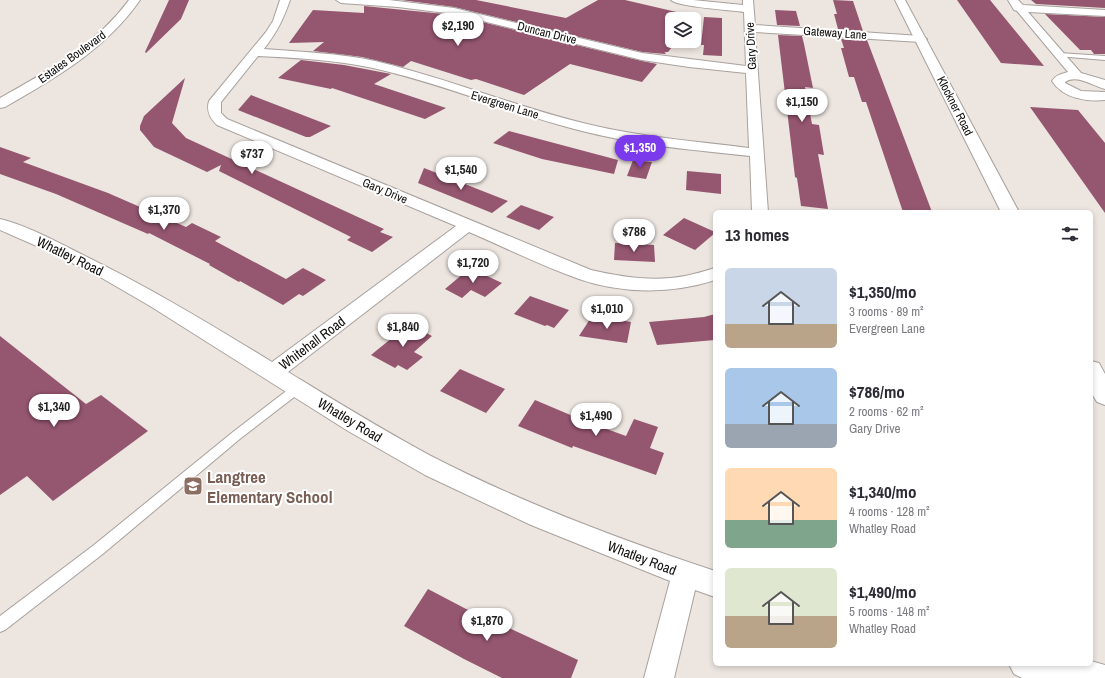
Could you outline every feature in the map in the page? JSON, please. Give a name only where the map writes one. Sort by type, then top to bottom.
[{"type":"main road","name":"Estates Boulevard","points":[[0,104],[46,77],[81,53],[116,24],[135,0]]},
{"type":"main road","name":"Klockner Road","points":[[900,0],[1009,210]]},
{"type":"main road","points":[[1093,373],[1105,396]]},
{"type":"street","name":"Gary Drive","points":[[285,0],[278,21],[271,33],[215,101],[213,108],[215,116],[222,122],[586,276],[610,282],[640,285],[664,285],[689,282],[713,275]]},
{"type":"street","name":"Duncan Drive","points":[[341,0],[406,5],[461,13],[640,56],[676,62],[752,70]]},
{"type":"street","points":[[676,0],[705,5],[748,4]]},
{"type":"street","name":"Gary Drive","points":[[748,4],[760,210]]},
{"type":"street","points":[[1015,4],[1105,13]]},
{"type":"street","points":[[1015,4],[1078,77]]},
{"type":"street","name":"Gateway Lane","points":[[750,28],[921,38]]},
{"type":"street","name":"Evergreen Lane","points":[[255,52],[324,57],[374,65],[552,119],[589,128],[664,141],[757,153]]},
{"type":"street","points":[[1105,85],[1095,80],[1078,77],[1064,77],[1058,81],[1059,84],[1069,91],[1100,96],[1105,109]]},
{"type":"street","name":"Whatley Road","points":[[0,224],[81,260],[155,300],[272,373],[407,454],[464,484],[577,534],[713,583]]},
{"type":"street","name":"Whitehall Road","points":[[272,373],[467,226]]},
{"type":"street","points":[[659,678],[685,574]]},
{"type":"street","points":[[1035,666],[1099,678]]},
{"type":"lane","points":[[1059,55],[1105,58]]},
{"type":"lane","points":[[0,625],[99,549],[237,435],[298,388]]},
{"type":"building","points":[[169,0],[189,0],[181,19],[146,53],[145,52]]},
{"type":"building","points":[[401,0],[476,0],[566,18],[598,0],[625,0],[677,12],[665,12],[665,48],[671,48],[668,52],[664,52],[666,53],[665,54],[642,52],[454,7]]},
{"type":"building","points":[[833,0],[853,1],[863,31],[838,29],[834,14],[837,14]]},
{"type":"building","points":[[957,0],[990,0],[1044,66],[1001,63]]},
{"type":"building","points":[[1031,0],[1105,0],[1105,8],[1036,4]]},
{"type":"building","points":[[364,6],[454,15],[657,64],[642,82],[570,64],[524,95],[476,79],[471,80],[411,61],[403,67],[362,57],[313,51],[324,42],[289,43],[313,10],[364,13]]},
{"type":"building","points":[[775,10],[796,11],[800,26],[777,25]]},
{"type":"building","points":[[1045,14],[1105,17],[1105,54],[1094,54],[1091,50],[1080,50]]},
{"type":"building","points":[[704,17],[722,18],[722,56],[703,55],[704,45],[701,45]]},
{"type":"building","points":[[778,35],[802,36],[813,88],[805,87],[812,124],[819,125],[824,155],[818,154],[828,209],[801,206],[797,178],[795,177]]},
{"type":"building","points":[[841,39],[867,40],[931,210],[902,210],[866,102],[862,102],[854,77],[849,77],[841,48],[844,48]]},
{"type":"building","points":[[301,60],[344,65],[391,74],[374,84],[446,108],[425,119],[332,88],[278,78]]},
{"type":"building","points":[[185,78],[172,123],[186,138],[384,229],[380,232],[393,237],[372,252],[347,240],[351,237],[219,171],[221,165],[207,172],[154,147],[140,130],[144,116]]},
{"type":"building","points":[[251,95],[331,126],[310,137],[306,137],[238,110]]},
{"type":"building","points":[[1030,107],[1078,110],[1105,143],[1105,213]]},
{"type":"building","points":[[509,131],[618,160],[614,174],[542,159],[493,143]]},
{"type":"building","points":[[0,147],[31,158],[23,162],[108,193],[186,227],[192,223],[221,237],[215,241],[286,279],[303,268],[326,280],[303,296],[299,294],[283,305],[240,281],[239,282],[209,265],[210,264],[149,233],[148,234],[56,194],[0,174]]},
{"type":"building","points":[[633,160],[652,162],[646,179],[627,176]]},
{"type":"building","points":[[424,168],[508,201],[492,213],[418,183]]},
{"type":"building","points":[[687,171],[721,174],[721,194],[686,190]]},
{"type":"building","points":[[521,205],[554,217],[539,230],[506,217]]},
{"type":"building","points":[[684,218],[713,231],[713,235],[695,250],[663,235]]},
{"type":"building","points":[[615,243],[654,245],[655,262],[614,260]]},
{"type":"building","points":[[470,268],[502,283],[485,297],[471,290],[462,298],[445,289]]},
{"type":"building","points":[[530,296],[569,310],[554,328],[514,314]]},
{"type":"building","points":[[713,315],[713,340],[657,345],[649,322],[704,317]]},
{"type":"building","points":[[592,316],[631,322],[627,343],[579,336]]},
{"type":"building","points":[[409,324],[432,336],[414,352],[423,357],[407,370],[398,365],[395,368],[371,355]]},
{"type":"building","points":[[0,336],[86,404],[101,395],[148,431],[53,501],[27,476],[0,495]]},
{"type":"building","points":[[460,369],[505,389],[486,413],[440,391]]},
{"type":"building","points":[[535,400],[587,422],[626,436],[634,419],[658,427],[650,448],[664,453],[656,475],[573,446],[572,448],[518,426]]},
{"type":"building","points":[[428,589],[508,631],[509,628],[578,660],[571,678],[502,678],[404,626]]},
{"type":"place","name":"Langtree Elementary School","points":[[193,486]]}]
